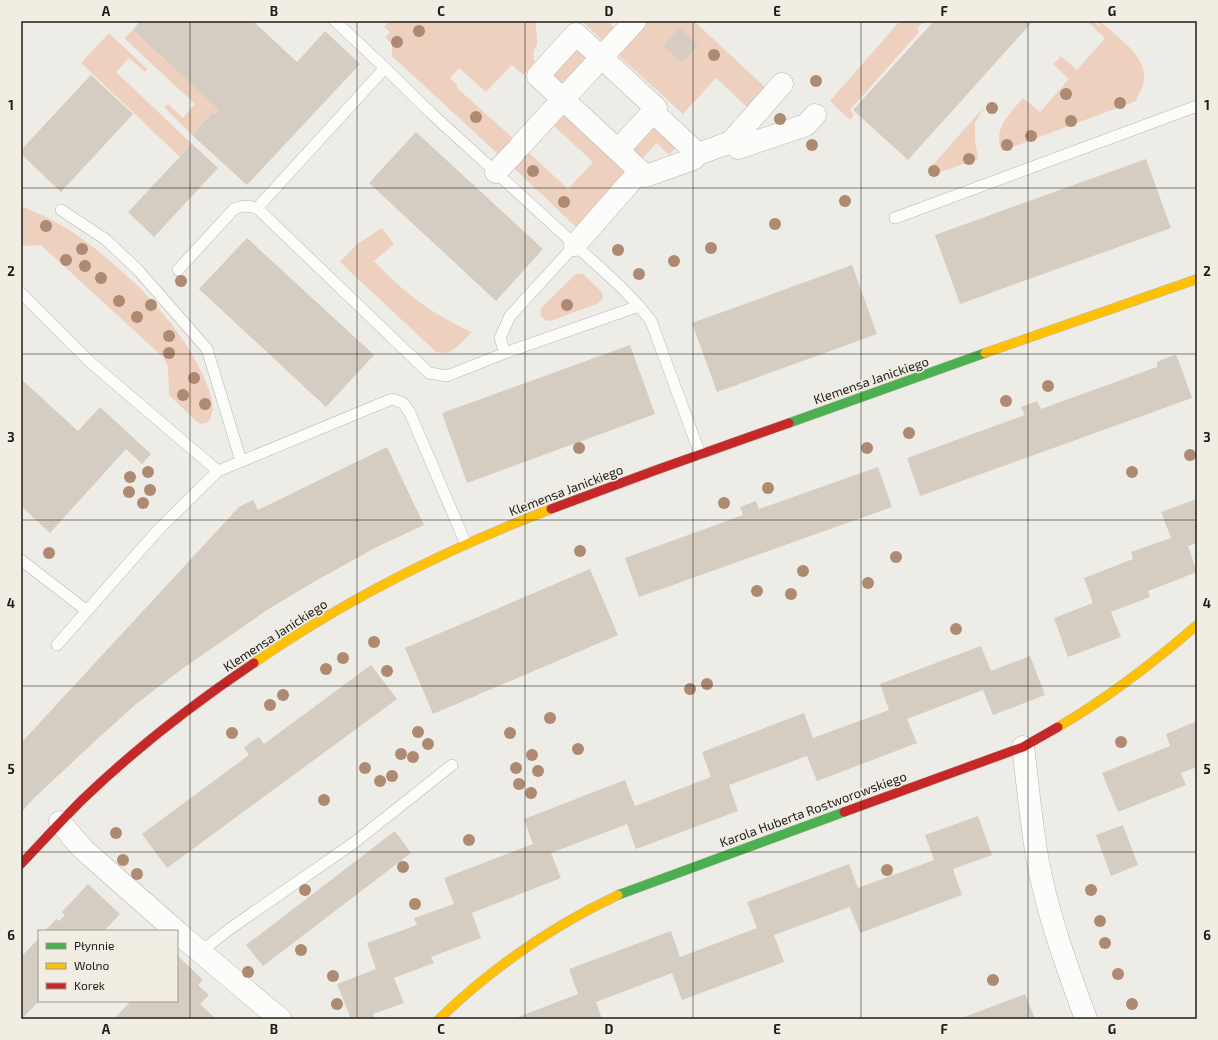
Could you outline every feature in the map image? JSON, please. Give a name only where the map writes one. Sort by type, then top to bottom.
[{"type":"street","points":[[496,172],[635,21]]},
{"type":"street","points":[[618,150],[654,112],[656,108],[576,34],[538,76],[646,176],[693,159],[698,154],[732,142],[782,84]]},
{"type":"street","points":[[654,112],[698,154]]},
{"type":"street","points":[[732,142],[738,148],[806,124],[815,115]]},
{"type":"street","points":[[575,245],[640,171]]},
{"type":"street","name":"Klemensa Janickiego","points":[[21,864],[60,822],[90,793],[140,748],[178,717],[242,671],[319,621],[362,596],[466,544],[590,493],[1197,279]]},
{"type":"street","name":"Karola Huberta Rostworowskiego","points":[[439,1019],[478,983],[509,959],[539,938],[595,905],[620,894],[1023,746],[1079,715],[1113,692],[1160,657],[1197,625]]},
{"type":"street","points":[[1023,746],[1033,831],[1044,892],[1064,959],[1086,1019]]},
{"type":"street","points":[[60,822],[84,850],[176,930]]},
{"type":"street","points":[[178,932],[280,1019]]},
{"type":"lane","points":[[335,21],[639,306],[651,321],[700,454]]},
{"type":"lane","points":[[257,208],[384,68]]},
{"type":"lane","points":[[895,218],[1197,106]]},
{"type":"lane","points":[[178,270],[234,209],[241,206],[257,208],[429,373],[447,376],[505,353],[639,306]]},
{"type":"lane","points":[[61,210],[104,239],[138,270],[206,349],[241,461]]},
{"type":"lane","points":[[505,353],[500,338],[510,316],[575,245]]},
{"type":"lane","points":[[21,292],[90,362],[218,471]]},
{"type":"lane","points":[[57,645],[159,529],[218,471],[392,399],[403,403],[410,413],[466,544]]},
{"type":"lane","points":[[21,560],[87,611]]},
{"type":"lane","points":[[200,952],[231,928],[355,842],[452,765]]},
{"type":"shaded area","points":[[389,21],[536,21],[537,44],[533,54],[535,62],[523,75],[512,65],[486,92],[459,68],[450,78],[458,86],[457,88],[514,139],[499,155],[392,56],[392,44],[385,37],[390,32],[384,27]]},
{"type":"shaded area","points":[[582,21],[607,21],[616,29],[604,42]]},
{"type":"shaded area","points":[[648,21],[694,21],[769,91],[750,110],[716,78],[683,114],[618,55]]},
{"type":"shaded area","points":[[900,21],[924,21],[917,29],[919,32],[850,110],[854,115],[850,120],[830,101]]},
{"type":"shaded area","points":[[1092,21],[1100,27],[1101,26],[1097,22],[1100,21],[1122,40],[1136,55],[1141,64],[1144,72],[1144,81],[1136,101],[1002,151],[999,143],[1001,129],[1008,116],[1023,98],[1040,112],[1069,79],[1053,64],[1061,56],[1077,70],[1105,38],[1089,23]]},
{"type":"shaded area","points":[[133,30],[219,110],[215,114],[213,112],[192,135],[164,107],[168,104],[183,118],[195,104],[124,38]]},
{"type":"shaded area","points":[[109,33],[147,69],[145,72],[129,58],[116,72],[192,144],[180,157],[81,63]]},
{"type":"shaded area","points":[[578,45],[591,57],[562,88],[549,76]]},
{"type":"shaded area","points":[[984,107],[975,123],[975,140],[978,159],[932,175],[930,168]]},
{"type":"shaded area","points":[[564,114],[628,173],[577,228],[514,168],[528,152],[568,189],[593,162],[553,125]]},
{"type":"shaded area","points":[[655,124],[678,145],[669,155],[657,143],[639,162],[628,153]]},
{"type":"shaded area","points":[[21,206],[70,230],[103,255],[157,306],[187,346],[199,367],[212,401],[213,410],[208,422],[201,424],[196,421],[169,395],[168,367],[164,358],[42,246],[21,246]]},
{"type":"shaded area","points":[[382,228],[394,244],[374,261],[396,283],[419,302],[444,318],[472,332],[451,351],[441,353],[435,351],[340,262],[356,245]]},
{"type":"shaded area","points":[[576,274],[583,274],[601,291],[603,296],[602,299],[597,304],[550,321],[545,320],[541,316],[541,309],[543,306]]},
{"type":"building","points":[[140,21],[253,21],[297,62],[325,31],[360,64],[247,185],[192,135],[213,112],[215,114],[219,110],[133,30]]},
{"type":"building","points":[[934,21],[1033,21],[908,160],[853,110]]},
{"type":"building","points":[[680,28],[698,45],[682,63],[663,46]]},
{"type":"building","points":[[91,75],[133,114],[61,192],[21,154],[21,150]]},
{"type":"building","points":[[416,132],[543,249],[496,301],[369,183]]},
{"type":"building","points":[[192,144],[218,168],[154,237],[128,212]]},
{"type":"building","points":[[1146,159],[1171,228],[960,304],[935,235]]},
{"type":"building","points":[[247,238],[374,355],[326,407],[199,289]]},
{"type":"building","points":[[852,265],[877,334],[717,392],[692,323]]},
{"type":"building","points":[[630,345],[655,414],[467,483],[442,413]]},
{"type":"building","points":[[1176,355],[1178,359],[1192,398],[920,496],[907,458],[1025,415],[1021,407],[1037,401],[1041,409],[1157,367],[1157,362]]},
{"type":"building","points":[[21,379],[78,431],[100,407],[151,454],[142,464],[126,449],[50,533],[21,506]]},
{"type":"building","points":[[387,447],[424,525],[377,547],[317,580],[267,610],[182,669],[136,704],[33,799],[21,813],[21,743],[239,507],[253,500],[258,510]]},
{"type":"building","points":[[878,467],[892,507],[639,597],[625,558],[743,515],[740,507],[756,501],[759,509]]},
{"type":"building","points":[[1197,499],[1197,543],[1188,546],[1197,572],[1148,591],[1150,597],[1111,612],[1121,637],[1068,657],[1054,618],[1093,603],[1084,578],[1133,559],[1131,552],[1171,538],[1161,512]]},
{"type":"building","points":[[590,569],[618,635],[433,714],[405,648]]},
{"type":"building","points":[[981,646],[991,671],[1030,656],[1045,695],[993,715],[983,690],[907,719],[917,743],[817,781],[807,756],[729,785],[738,811],[636,849],[627,824],[551,853],[561,878],[472,913],[481,938],[431,957],[434,963],[394,978],[404,1003],[373,1014],[375,1019],[351,1019],[337,984],[376,969],[367,943],[417,925],[414,918],[454,904],[444,878],[533,844],[524,819],[625,780],[635,806],[711,777],[702,752],[804,713],[813,738],[889,710],[880,684]]},
{"type":"building","points":[[371,665],[397,699],[167,868],[142,834],[249,755],[244,748],[252,741],[259,737],[264,744]]},
{"type":"building","points":[[1197,721],[1197,767],[1181,773],[1186,785],[1118,812],[1102,773],[1170,746],[1166,734]]},
{"type":"building","points":[[978,816],[992,855],[953,869],[962,895],[860,933],[850,907],[774,935],[784,962],[682,1000],[672,973],[596,1002],[602,1019],[513,1019],[578,994],[569,969],[671,931],[680,957],[757,928],[747,902],[849,864],[858,888],[934,860],[925,835]]},
{"type":"building","points":[[1123,825],[1138,865],[1111,876],[1096,835]]},
{"type":"building","points":[[395,831],[411,853],[263,966],[246,945]]},
{"type":"building","points":[[88,884],[120,914],[105,930],[46,930],[56,919],[59,921],[65,915],[62,912]]},
{"type":"building","points":[[38,939],[38,1002],[22,1019],[21,1019],[21,957]]},
{"type":"building","points":[[178,956],[203,980],[198,985],[209,995],[200,1004],[216,1019],[174,1019],[172,1017],[170,1019],[114,1019],[130,1002],[178,1002]]},
{"type":"building","points":[[1025,994],[1035,1019],[959,1019]]},
{"type":"traffic: fast","points":[[789,423],[985,353]]},
{"type":"traffic: fast","points":[[618,895],[844,812]]},
{"type":"traffic: slow","points":[[985,353],[1197,279]]},
{"type":"traffic: slow","points":[[254,663],[325,618],[398,577],[436,558],[512,524],[551,509]]},
{"type":"traffic: slow","points":[[1058,727],[1077,716],[1130,679],[1197,625]]},
{"type":"traffic: slow","points":[[439,1019],[501,965],[569,921],[618,895]]},
{"type":"traffic: jam","points":[[551,509],[789,423]]},
{"type":"traffic: jam","points":[[21,864],[102,781],[165,728],[254,663]]},
{"type":"traffic: jam","points":[[844,812],[1023,747],[1058,727]]}]
